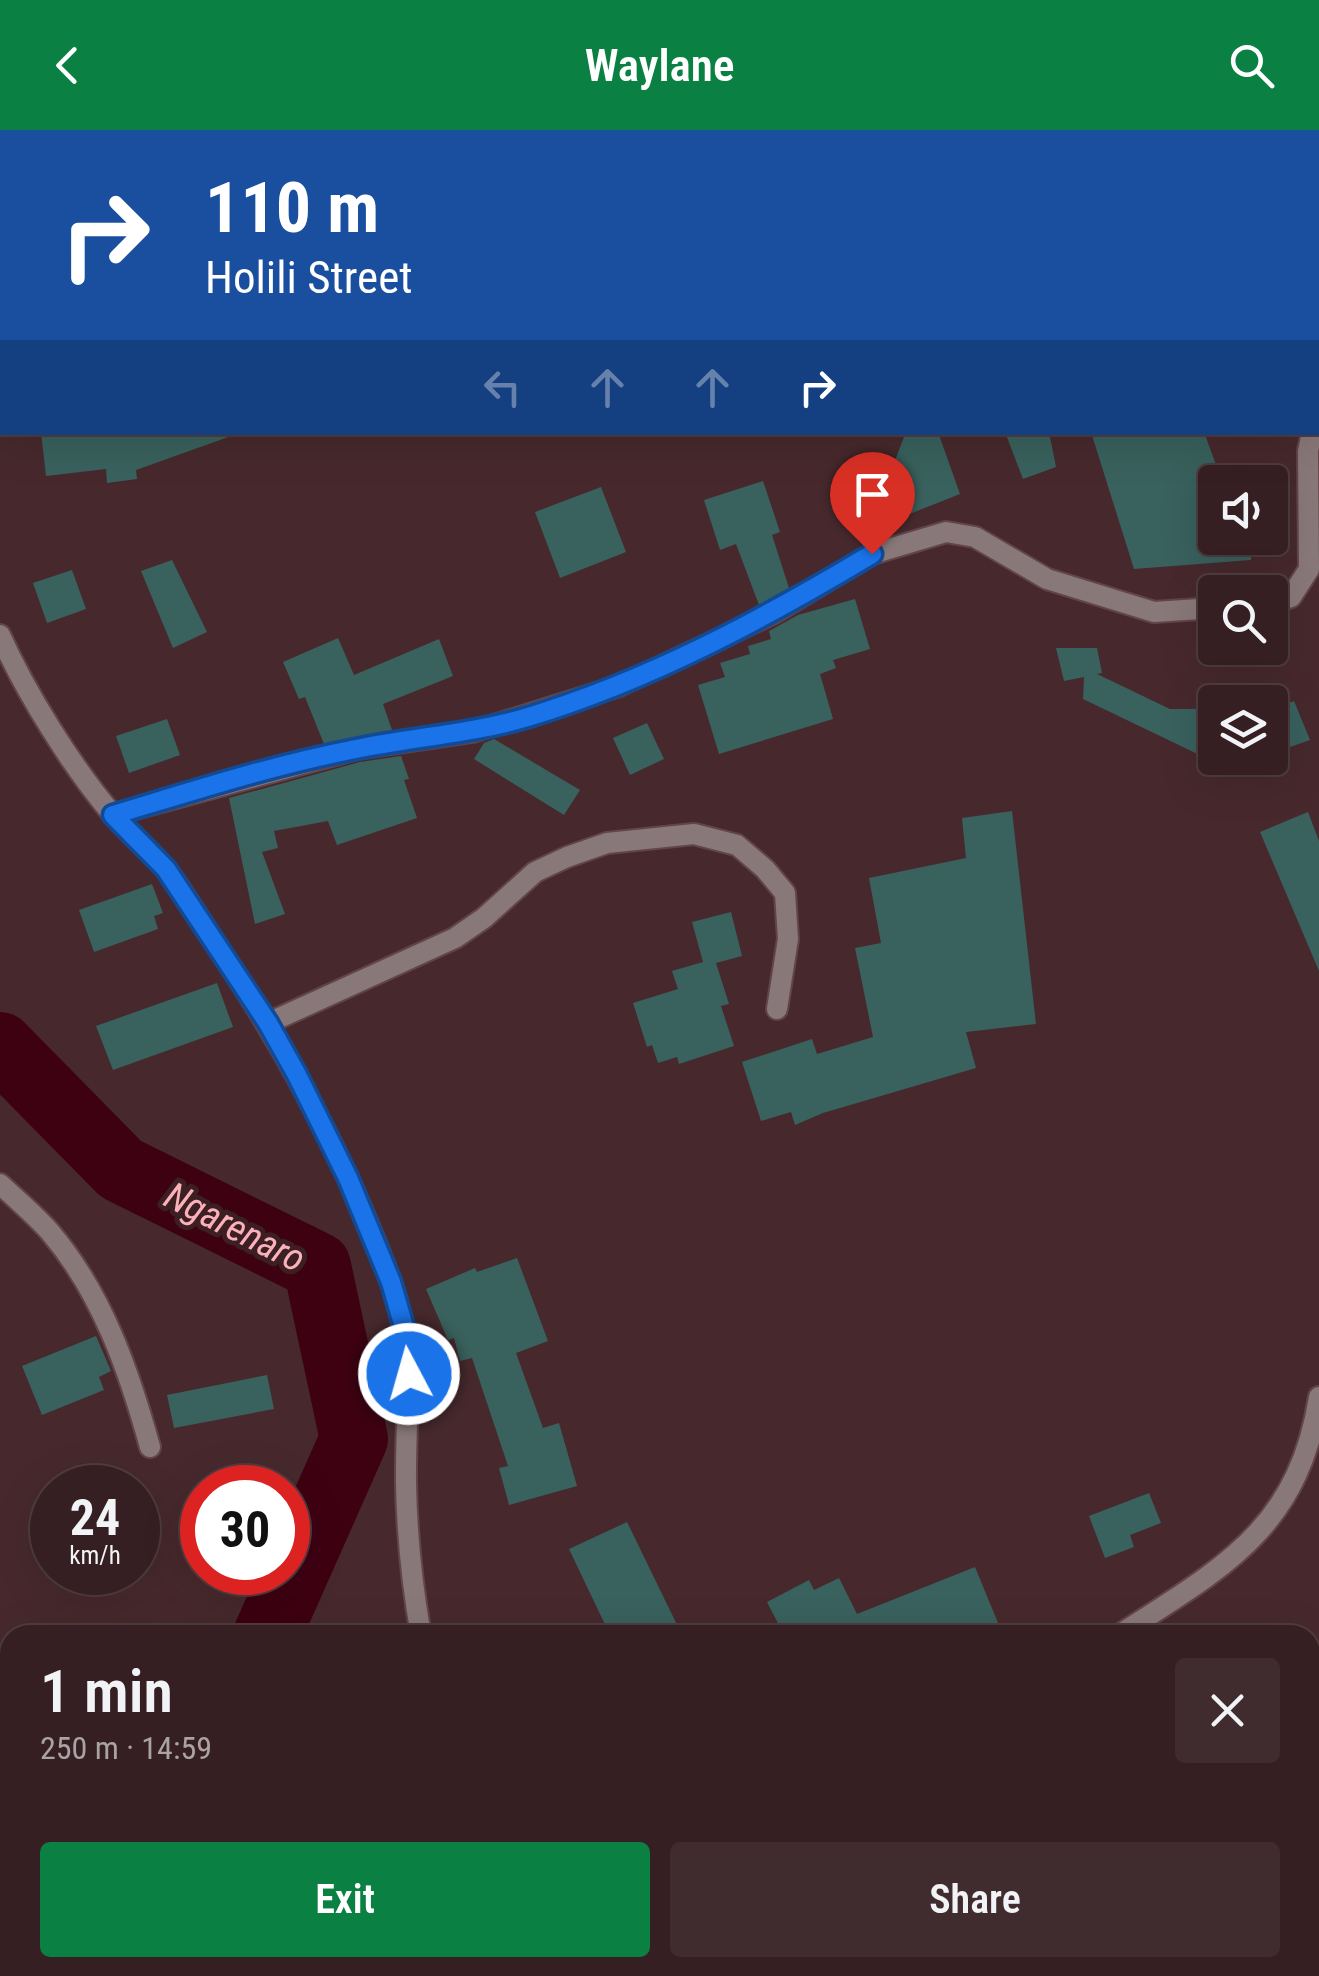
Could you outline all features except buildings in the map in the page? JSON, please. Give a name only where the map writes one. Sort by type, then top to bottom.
[{"type":"street","points":[[1288,598],[1309,569],[1308,451],[1311,435]]},
{"type":"street","points":[[113,815],[357,748],[472,732],[620,686],[774,612],[872,554],[946,532],[975,538],[1048,579],[1154,612],[1198,609]]},
{"type":"street","points":[[0,635],[52,728],[113,815],[166,869],[268,1023],[348,1178],[391,1282],[406,1334],[409,1555],[420,1625]]},
{"type":"street","points":[[268,1023],[455,938],[536,872],[567,857],[607,843],[694,834],[737,845],[785,893],[788,939],[777,1009]]},
{"type":"street","points":[[0,1184],[51,1232],[92,1295],[129,1371],[150,1447]]},
{"type":"street","points":[[1135,1625],[1200,1583],[1262,1532],[1289,1494],[1319,1397]]},
{"type":"waterway","name":"Ngarenaro","points":[[0,1046],[121,1169],[317,1266],[354,1439],[271,1625]]},
{"type":"route","points":[[409,1374],[406,1334],[391,1282],[348,1178],[297,1075],[268,1023],[166,869],[113,815],[357,748],[472,732],[620,686],[774,612],[872,554]]}]
